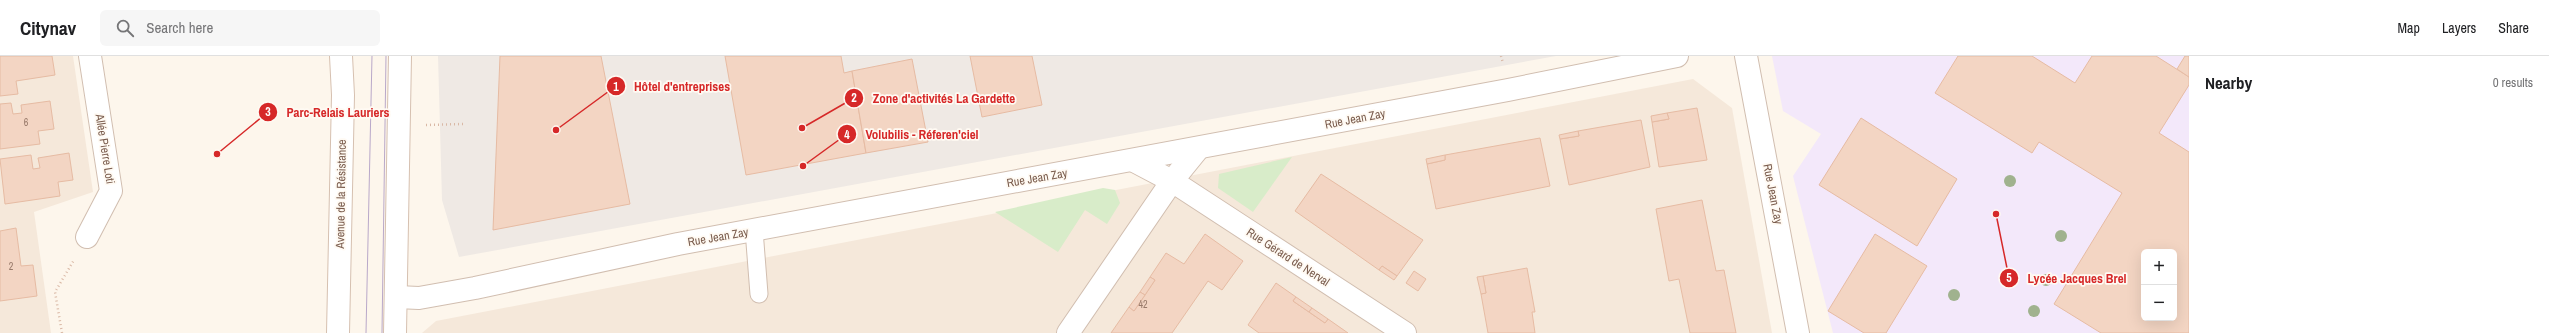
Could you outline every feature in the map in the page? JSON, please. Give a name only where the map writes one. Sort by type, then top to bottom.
[{"type":"street","name":"Allée Pierre Loti","points":[[87,237],[111,191],[90,56]]},
{"type":"street","name":"Avenue de la Résistance","points":[[338,333],[343,95],[341,56]]},
{"type":"street","points":[[395,333],[397,297],[400,56]]},
{"type":"street","name":"Rue Jean Zay","points":[[397,297],[419,298],[475,288],[754,230],[1198,149],[1677,56]]},
{"type":"street","name":"Rue Jean Zay","points":[[1746,56],[1798,333]]},
{"type":"street","points":[[1068,333],[1172,181],[1198,149]]},
{"type":"street","name":"Rue Gérard de Nerval","points":[[1134,161],[1172,181],[1405,333]]},
{"type":"lane","points":[[754,230],[759,294]]},
{"type":"path","points":[[399,126],[463,124]]},
{"type":"path","points":[[62,333],[55,292],[87,237]]},
{"type":"shaded area","points":[[0,56],[73,56],[93,192],[34,212],[51,333],[0,333]]},
{"type":"shaded area","points":[[438,56],[1556,56],[459,257],[442,200]]},
{"type":"shaded area","points":[[1772,56],[2189,56],[2189,333],[1833,333],[1793,176],[1821,134],[1783,111]]},
{"type":"shaded area","points":[[1693,79],[1732,108],[1772,333],[422,333],[436,321]]},
{"type":"green space","points":[[1292,157],[1253,212],[1218,188],[1219,174]]},
{"type":"green space","points":[[1103,188],[1115,190],[1120,203],[1107,224],[1085,210],[1058,252],[995,212]]},
{"type":"building","points":[[0,56],[52,56],[55,75],[16,81],[18,94],[0,96]]},
{"type":"building","points":[[500,56],[601,56],[630,204],[493,230]]},
{"type":"building","points":[[725,56],[841,56],[844,73],[852,71],[866,153],[746,175]]},
{"type":"building","points":[[970,56],[1032,56],[1042,105],[982,117]]},
{"type":"building","points":[[1958,56],[2032,56],[2075,83],[2092,56],[2156,56],[2189,77],[2189,85],[2159,133],[2189,152],[2189,333],[2101,333],[2054,304],[2122,193],[2039,142],[2032,153],[1935,93]]},
{"type":"building","points":[[2185,56],[2189,56],[2189,77],[2177,69]]},
{"type":"building","points":[[912,59],[928,142],[866,153],[852,71]]},
{"type":"building","points":[[50,101],[54,129],[38,131],[40,144],[0,149],[0,104],[11,103],[13,114],[22,113],[21,105]]},
{"type":"building","points":[[1697,108],[1707,160],[1659,167],[1652,122],[1669,119],[1667,113]]},
{"type":"building","points":[[1667,113],[1669,119],[1652,122],[1651,116]]},
{"type":"building","points":[[1861,118],[1957,179],[1917,246],[1819,185]]},
{"type":"building","points":[[1641,120],[1650,167],[1569,185],[1560,139],[1579,136],[1578,131]]},
{"type":"building","points":[[1578,131],[1579,136],[1560,139],[1559,135]]},
{"type":"building","points":[[1540,138],[1550,186],[1436,209],[1427,164],[1445,160],[1445,155]]},
{"type":"building","points":[[69,153],[73,180],[58,182],[60,196],[5,204],[0,159],[31,155],[33,169],[40,168],[38,158]]},
{"type":"building","points":[[1445,155],[1445,160],[1427,164],[1426,159]]},
{"type":"building","points":[[1321,174],[1423,240],[1397,276],[1382,266],[1379,270],[1295,211]]},
{"type":"building","points":[[1702,200],[1716,271],[1724,270],[1736,333],[1690,333],[1679,279],[1669,281],[1656,209]]},
{"type":"building","points":[[16,228],[21,266],[33,265],[37,296],[0,301],[0,231]]},
{"type":"building","points":[[1205,234],[1243,261],[1222,290],[1208,281],[1172,333],[1111,333],[1129,307],[1134,311],[1145,295],[1155,280],[1150,277],[1166,253],[1184,264]]},
{"type":"building","points":[[1875,234],[1927,266],[1886,333],[1864,333],[1828,311]]},
{"type":"building","points":[[1382,266],[1397,276],[1394,280],[1379,270]]},
{"type":"building","points":[[1527,268],[1535,312],[1532,312],[1535,333],[1488,333],[1481,294],[1486,293],[1483,276]]},
{"type":"building","points":[[1414,271],[1426,279],[1418,291],[1406,283]]},
{"type":"building","points":[[1483,276],[1486,293],[1481,294],[1477,277]]},
{"type":"building","points":[[1150,277],[1155,280],[1145,295],[1140,292]]},
{"type":"building","points":[[1276,283],[1296,297],[1293,301],[1325,323],[1328,319],[1348,333],[1259,333],[1248,325]]},
{"type":"building","points":[[1140,292],[1145,295],[1134,311],[1129,307]]},
{"type":"building","points":[[1296,297],[1312,308],[1309,312],[1293,301]]},
{"type":"building","points":[[1312,308],[1328,319],[1325,323],[1309,312]]},
{"type":"tram line","points":[[366,333],[372,56]]},
{"type":"tram line","points":[[382,333],[386,56]]},
{"type":"place","name":"Zone d'activités La Gardette","points":[[802,128]]},
{"type":"place","name":"Hôtel d'entreprises","points":[[556,130]]},
{"type":"place","name":"Parc-Relais Lauriers","points":[[217,154]]},
{"type":"place","name":"Volubilis - Réferen'ciel","points":[[803,166]]},
{"type":"place","name":"Lycée Jacques Brel","points":[[1996,214]]}]
